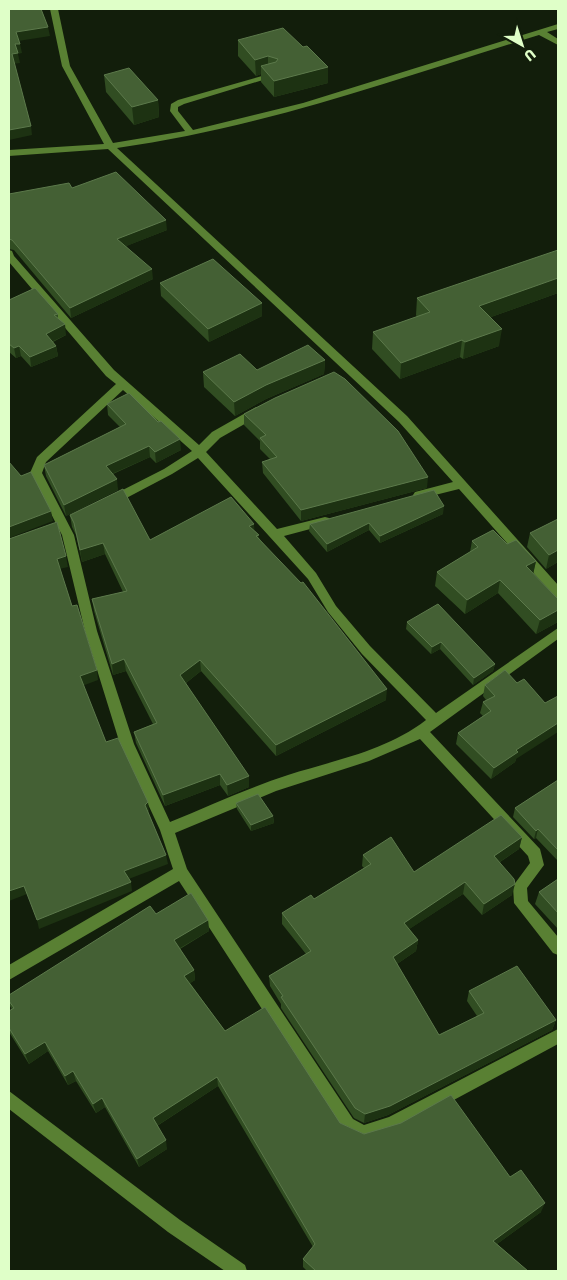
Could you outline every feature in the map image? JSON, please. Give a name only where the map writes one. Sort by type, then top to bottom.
[{"type":"street","points":[[54,9],[66,66],[110,146],[344,373],[403,419],[463,484],[476,502],[558,593]]},
{"type":"street","points":[[9,153],[110,146],[191,133],[281,112],[558,26]]},
{"type":"street","points":[[541,32],[558,43]]},
{"type":"street","points":[[191,133],[174,111],[174,106],[181,102],[272,76]]},
{"type":"street","points":[[9,255],[110,373],[199,451],[275,534],[312,576],[332,609],[366,650],[435,721]]},
{"type":"street","points":[[122,384],[41,460],[36,473],[63,525],[75,560],[91,632],[127,744],[167,830],[180,872],[318,1084],[347,1125],[364,1133],[392,1124],[558,1036]]},
{"type":"street","points":[[103,505],[199,451],[212,441],[216,435],[269,404]]},
{"type":"street","points":[[406,499],[463,484]]},
{"type":"street","points":[[275,534],[341,516]]},
{"type":"street","points":[[167,830],[285,782],[376,752],[423,732],[435,721],[558,633]]},
{"type":"street","points":[[423,732],[535,853],[537,865],[520,886],[521,903],[558,948]]},
{"type":"street","points":[[9,973],[180,872]]},
{"type":"street","points":[[9,1099],[174,1226],[239,1271]]},
{"type":"building","points":[[9,9],[41,9],[48,27],[16,32],[20,44],[15,44],[18,53],[12,54],[31,126],[9,130]]},
{"type":"building","points":[[283,28],[303,47],[307,46],[328,67],[274,81],[261,66],[276,62],[278,59],[268,56],[255,60],[238,40]]},
{"type":"building","points":[[129,68],[158,100],[132,107],[104,75]]},
{"type":"building","points":[[116,172],[166,220],[117,239],[152,269],[70,308],[12,240],[9,239],[9,194],[69,183],[72,188]]},
{"type":"building","points":[[558,250],[558,278],[479,306],[502,329],[465,342],[462,340],[401,363],[373,332],[430,312],[417,298]]},
{"type":"building","points":[[213,259],[262,303],[208,329],[160,283]]},
{"type":"building","points":[[35,288],[58,314],[54,315],[65,324],[46,334],[56,346],[30,357],[19,346],[14,348],[9,344],[9,300]]},
{"type":"building","points":[[308,345],[325,360],[266,385],[234,402],[203,372],[240,354],[257,370]]},
{"type":"building","points":[[334,372],[345,379],[398,431],[428,477],[301,510],[262,462],[277,457],[260,438],[266,435],[244,414]]},
{"type":"building","points":[[129,393],[158,422],[161,421],[180,439],[155,452],[149,446],[106,466],[117,479],[64,505],[44,465],[126,424],[107,404]]},
{"type":"building","points":[[9,462],[21,476],[31,472],[51,511],[9,527]]},
{"type":"building","points":[[123,489],[150,540],[231,497],[254,524],[249,526],[259,535],[256,536],[301,583],[303,582],[387,689],[276,745],[200,660],[180,675],[249,776],[227,785],[220,774],[163,795],[134,732],[157,723],[124,659],[112,664],[92,599],[127,591],[103,543],[80,550],[74,523],[70,515]]},
{"type":"building","points":[[434,490],[444,506],[380,536],[369,523],[327,544],[310,524]]},
{"type":"building","points":[[558,519],[558,550],[549,555],[530,533]]},
{"type":"building","points":[[57,522],[66,556],[57,559],[72,606],[77,605],[97,670],[80,676],[106,742],[118,738],[148,802],[145,805],[166,855],[124,871],[131,882],[37,920],[24,886],[9,891],[9,539]]},
{"type":"building","points":[[493,530],[507,544],[516,540],[536,561],[526,566],[558,599],[558,610],[540,620],[500,580],[467,600],[437,572],[478,547],[472,541]]},
{"type":"building","points":[[438,604],[495,664],[474,678],[441,642],[432,647],[407,622]]},
{"type":"building","points":[[505,670],[517,683],[524,679],[545,703],[558,696],[558,723],[516,750],[518,752],[494,768],[458,733],[491,711],[483,702],[495,696],[485,685]]},
{"type":"building","points":[[558,780],[558,850],[538,829],[536,831],[515,808]]},
{"type":"building","points":[[258,794],[273,816],[251,825],[236,803]]},
{"type":"building","points":[[501,815],[522,837],[494,856],[514,879],[515,884],[484,904],[465,882],[404,923],[418,940],[393,957],[439,1035],[484,1013],[469,991],[517,966],[556,1020],[390,1106],[365,1114],[355,1108],[269,976],[311,951],[282,913],[311,895],[314,899],[371,864],[363,855],[391,837],[414,872]]},
{"type":"building","points":[[558,879],[558,913],[539,892]]},
{"type":"building","points":[[191,893],[208,920],[174,940],[194,970],[184,976],[225,1031],[265,1007],[340,1123],[364,1134],[401,1123],[451,1095],[510,1177],[521,1170],[545,1203],[493,1241],[528,1271],[316,1271],[303,1259],[315,1244],[217,1077],[153,1118],[166,1140],[137,1159],[102,1098],[93,1104],[73,1071],[65,1076],[45,1042],[25,1054],[9,1028],[9,1011],[14,1008],[9,1001],[9,995],[150,906],[156,914]]}]
